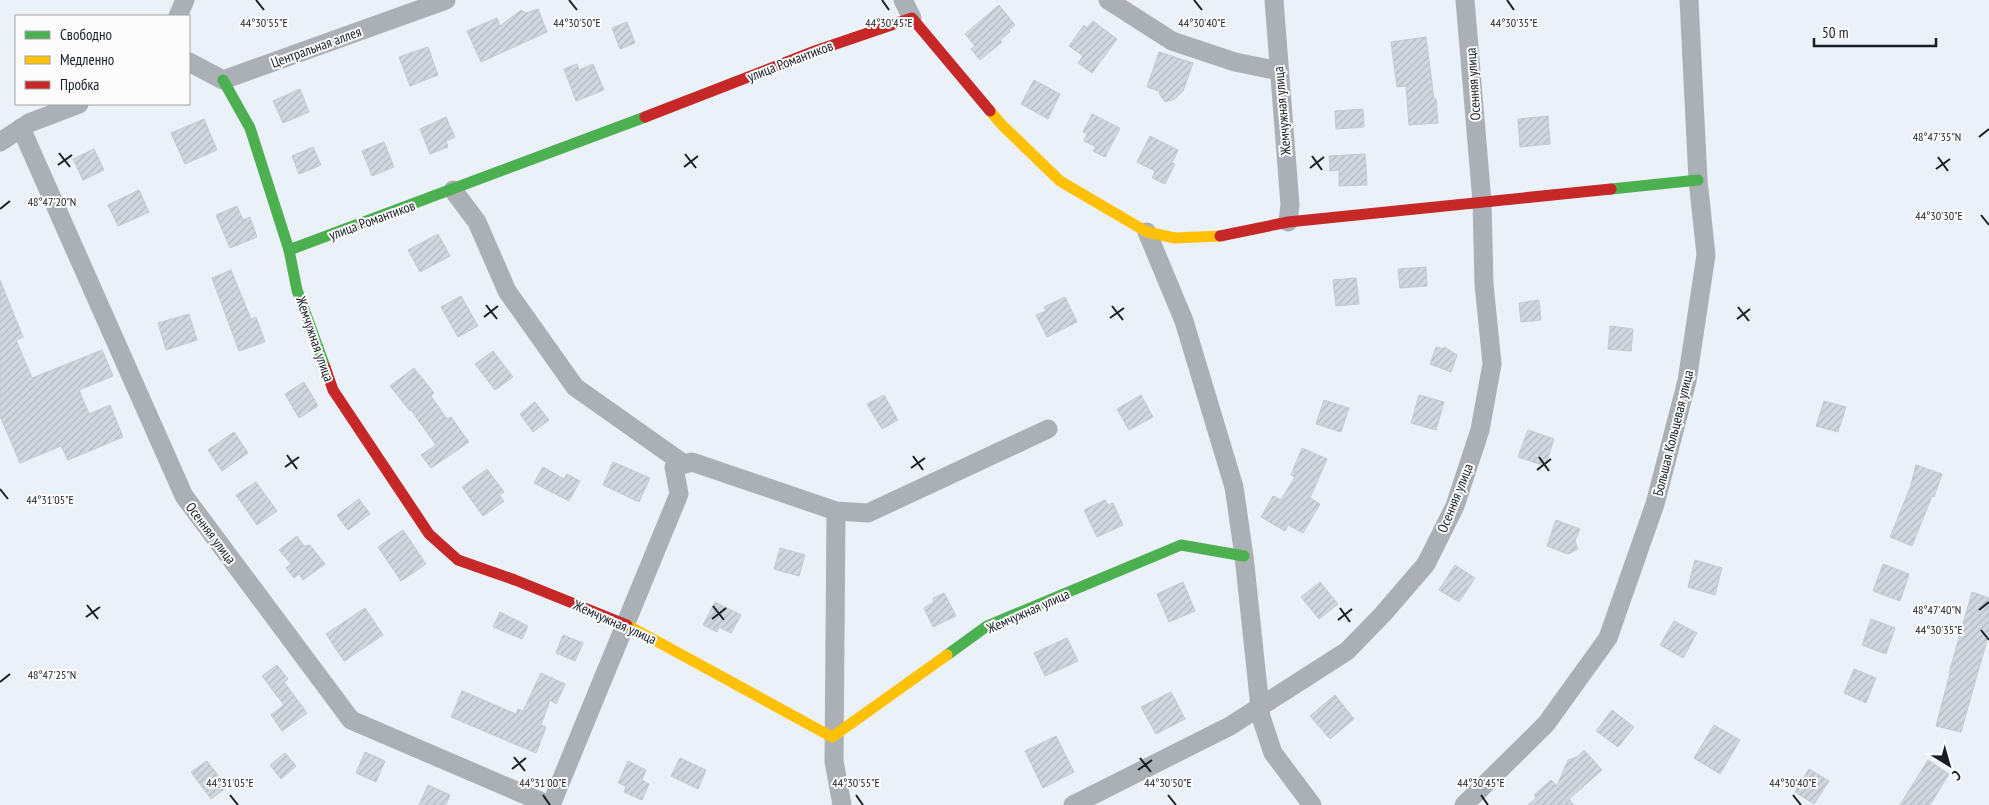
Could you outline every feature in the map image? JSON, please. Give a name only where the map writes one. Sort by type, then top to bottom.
[{"type":"street","points":[[178,15],[185,0]]},
{"type":"street","name":"Центральная аллея","points":[[224,80],[446,0]]},
{"type":"street","points":[[903,0],[912,18],[1002,125],[1060,181],[1147,232],[1175,238],[1221,236],[1288,222],[1698,180]]},
{"type":"street","points":[[1108,0],[1172,41],[1235,62],[1279,71]]},
{"type":"street","name":"Жемчужная улица","points":[[1274,0],[1290,205],[1288,222]]},
{"type":"street","name":"Осенняя улица","points":[[1073,805],[1230,726],[1347,651],[1426,564],[1455,506],[1480,430],[1492,364],[1484,284],[1482,202],[1465,0]]},
{"type":"street","name":"Большая Кольцевая улица","points":[[1464,805],[1546,724],[1608,638],[1655,504],[1687,380],[1706,255],[1698,180],[1689,0]]},
{"type":"street","name":"улица Романтиков","points":[[290,250],[453,190],[815,51],[912,18]]},
{"type":"street","points":[[190,63],[224,80]]},
{"type":"street","name":"Жемчужная улица","points":[[224,80],[250,128],[290,250],[298,290],[333,390],[429,534],[458,560],[515,580],[646,633],[832,737],[987,626],[1181,545],[1244,556]]},
{"type":"street","points":[[0,142],[21,128],[77,105]]},
{"type":"street","name":"Осенняя улица","points":[[21,128],[184,496],[351,720],[550,805]]},
{"type":"street","points":[[453,190],[477,222],[507,291],[575,386],[684,464]]},
{"type":"street","points":[[1147,232],[1184,321],[1234,487],[1244,556],[1261,717],[1274,753],[1312,805]]},
{"type":"street","points":[[550,805],[679,494],[674,466],[692,462],[836,511],[868,513],[1048,429]]},
{"type":"street","points":[[836,511],[834,761],[842,805]]},
{"type":"building","points":[[999,5],[1015,25],[1000,40],[1002,42],[980,60],[971,49],[975,46],[965,34]]},
{"type":"building","points":[[538,9],[547,32],[481,62],[467,31],[497,18],[500,26],[521,10],[526,13]]},
{"type":"building","points":[[1093,21],[1117,39],[1092,73],[1078,63],[1083,56],[1069,46],[1084,25],[1087,28]]},
{"type":"building","points":[[627,22],[635,43],[620,49],[612,28]]},
{"type":"building","points":[[1426,37],[1438,123],[1409,125],[1406,86],[1397,87],[1391,42]]},
{"type":"building","points":[[428,47],[438,75],[410,86],[399,57]]},
{"type":"building","points":[[1159,52],[1193,63],[1183,91],[1175,99],[1165,102],[1159,91],[1147,87]]},
{"type":"building","points":[[577,64],[579,70],[593,64],[604,90],[576,101],[564,69]]},
{"type":"building","points":[[1034,80],[1060,94],[1048,119],[1021,104]]},
{"type":"building","points":[[300,89],[309,112],[283,123],[273,101]]},
{"type":"building","points":[[1363,109],[1364,127],[1336,129],[1335,111]]},
{"type":"building","points":[[1092,114],[1120,128],[1105,157],[1093,151],[1096,147],[1084,141],[1087,134],[1083,132]]},
{"type":"building","points":[[1548,116],[1550,144],[1520,147],[1518,119]]},
{"type":"building","points":[[446,117],[455,137],[446,141],[448,147],[430,154],[420,129]]},
{"type":"building","points":[[204,119],[217,150],[185,164],[171,133]]},
{"type":"building","points":[[1150,136],[1178,150],[1172,163],[1175,164],[1165,184],[1152,178],[1155,171],[1137,162]]},
{"type":"building","points":[[384,142],[394,167],[372,176],[362,151]]},
{"type":"building","points":[[313,147],[321,165],[299,174],[292,156]]},
{"type":"building","points":[[94,149],[104,170],[83,180],[73,159]]},
{"type":"building","points":[[1365,154],[1367,185],[1339,186],[1339,170],[1330,171],[1329,156]]},
{"type":"building","points":[[139,190],[149,212],[118,226],[108,205]]},
{"type":"building","points":[[237,206],[243,220],[250,217],[257,237],[230,248],[216,215]]},
{"type":"building","points":[[438,234],[450,256],[420,272],[408,250]]},
{"type":"building","points":[[1426,267],[1427,286],[1400,288],[1398,269]]},
{"type":"building","points":[[231,270],[251,319],[256,317],[265,342],[239,351],[212,278]]},
{"type":"building","points":[[1356,278],[1359,304],[1336,306],[1333,280]]},
{"type":"building","points":[[0,280],[23,337],[16,340],[32,378],[102,350],[113,376],[79,390],[89,414],[110,405],[123,437],[68,460],[61,446],[20,463],[0,416]]},
{"type":"building","points":[[461,296],[478,326],[458,337],[441,307]]},
{"type":"building","points":[[1065,297],[1077,322],[1047,337],[1036,315],[1046,311],[1044,307]]},
{"type":"building","points":[[1539,300],[1541,320],[1521,322],[1519,303]]},
{"type":"building","points":[[189,314],[197,340],[166,350],[158,323]]},
{"type":"building","points":[[1610,326],[1633,329],[1631,351],[1608,349]]},
{"type":"building","points":[[1436,347],[1443,349],[1444,347],[1457,355],[1451,372],[1430,364]]},
{"type":"building","points":[[493,351],[513,377],[495,390],[475,364]]},
{"type":"building","points":[[414,368],[434,393],[431,396],[447,419],[451,417],[469,442],[431,468],[421,455],[436,445],[411,410],[390,386]]},
{"type":"building","points":[[304,382],[318,406],[299,418],[285,394]]},
{"type":"building","points":[[884,395],[898,420],[882,429],[867,404]]},
{"type":"building","points":[[1141,395],[1153,417],[1129,430],[1117,409]]},
{"type":"building","points":[[1419,395],[1444,402],[1436,430],[1411,423]]},
{"type":"building","points":[[1324,400],[1349,408],[1341,432],[1316,424]]},
{"type":"building","points":[[1824,401],[1846,407],[1838,432],[1816,426]]},
{"type":"building","points":[[535,402],[549,420],[533,432],[520,414]]},
{"type":"building","points":[[1528,430],[1554,439],[1545,466],[1518,457]]},
{"type":"building","points":[[234,432],[248,453],[222,471],[208,450]]},
{"type":"building","points":[[1302,448],[1327,459],[1310,498],[1320,504],[1303,533],[1288,525],[1285,531],[1261,517],[1273,496],[1281,500],[1295,477],[1291,475]]},
{"type":"building","points":[[613,462],[650,478],[639,502],[603,485]]},
{"type":"building","points":[[1916,465],[1942,474],[1912,546],[1890,537],[1910,488]]},
{"type":"building","points":[[543,467],[564,479],[567,474],[580,481],[569,501],[534,483]]},
{"type":"building","points":[[487,469],[504,492],[499,495],[504,501],[483,516],[462,487]]},
{"type":"building","points":[[256,482],[277,511],[257,525],[236,495]]},
{"type":"building","points":[[359,499],[370,514],[348,530],[337,515]]},
{"type":"building","points":[[1105,500],[1108,505],[1113,503],[1123,525],[1097,537],[1084,510]]},
{"type":"building","points":[[1556,520],[1580,529],[1575,541],[1578,549],[1568,554],[1547,546]]},
{"type":"building","points":[[403,530],[426,564],[401,581],[378,547]]},
{"type":"building","points":[[297,536],[304,546],[310,545],[325,564],[303,580],[299,574],[294,578],[286,568],[291,564],[279,550]]},
{"type":"building","points":[[780,548],[805,555],[799,576],[774,569]]},
{"type":"building","points":[[1695,560],[1722,568],[1715,595],[1688,587]]},
{"type":"building","points":[[1883,564],[1909,574],[1900,601],[1873,591]]},
{"type":"building","points":[[1455,565],[1475,578],[1459,602],[1439,590]]},
{"type":"building","points":[[1183,582],[1195,611],[1169,622],[1157,594]]},
{"type":"building","points":[[1320,582],[1338,604],[1319,619],[1301,597]]},
{"type":"building","points":[[1972,592],[1989,598],[1989,633],[1961,732],[1936,726]]},
{"type":"building","points":[[944,593],[956,616],[933,627],[924,608],[934,602],[933,598]]},
{"type":"building","points":[[715,602],[741,615],[731,633],[719,627],[717,632],[703,625]]},
{"type":"building","points":[[365,608],[383,635],[344,661],[326,634]]},
{"type":"building","points":[[500,612],[528,626],[522,639],[493,627]]},
{"type":"building","points":[[1871,619],[1895,628],[1886,654],[1862,645]]},
{"type":"building","points":[[1674,621],[1697,633],[1683,658],[1660,645]]},
{"type":"building","points":[[563,635],[583,643],[575,661],[556,653]]},
{"type":"building","points":[[1067,638],[1078,661],[1045,676],[1034,653]]},
{"type":"building","points":[[277,665],[288,679],[284,682],[307,713],[282,731],[271,715],[284,705],[262,676]]},
{"type":"building","points":[[1854,669],[1876,678],[1866,703],[1844,693]]},
{"type":"building","points":[[541,673],[565,684],[556,704],[550,700],[541,725],[546,727],[536,753],[451,717],[462,691],[516,714],[518,709],[523,711]]},
{"type":"building","points":[[1171,692],[1185,719],[1156,734],[1141,707]]},
{"type":"building","points":[[1335,695],[1354,719],[1330,739],[1310,716]]},
{"type":"building","points":[[1612,710],[1634,727],[1618,747],[1596,731]]},
{"type":"building","points":[[1714,725],[1740,740],[1720,774],[1694,758]]},
{"type":"building","points":[[1056,736],[1074,772],[1043,788],[1025,751]]},
{"type":"building","points":[[1584,750],[1602,770],[1569,799],[1574,805],[1528,805],[1536,798],[1534,795],[1551,780],[1557,786],[1568,760],[1577,757]]},
{"type":"building","points":[[365,752],[385,761],[376,782],[356,773]]},
{"type":"building","points":[[285,753],[296,766],[281,779],[270,765]]},
{"type":"building","points":[[680,758],[706,770],[698,789],[671,776]]},
{"type":"building","points":[[1928,760],[1949,774],[1930,805],[1900,805]]},
{"type":"building","points":[[207,761],[227,787],[211,799],[191,772]]},
{"type":"building","points":[[628,761],[646,770],[642,780],[649,784],[642,800],[624,792],[626,786],[618,783]]},
{"type":"building","points":[[1809,769],[1829,781],[1814,804],[1795,792]]},
{"type":"building","points":[[428,785],[450,795],[446,805],[419,805]]},
{"type":"traffic: fast","points":[[223,80],[250,128],[289,250],[297,290],[325,367]]},
{"type":"traffic: fast","points":[[289,250],[645,117]]},
{"type":"traffic: fast","points":[[1611,189],[1698,180]]},
{"type":"traffic: fast","points":[[947,655],[987,626],[1181,545],[1244,556]]},
{"type":"traffic: slow","points":[[990,111],[1060,181],[1147,232],[1175,238],[1220,236]]},
{"type":"traffic: slow","points":[[627,625],[832,737],[947,655]]},
{"type":"traffic: jam","points":[[645,117],[815,51],[912,18],[990,111]]},
{"type":"traffic: jam","points":[[1220,236],[1288,222],[1611,189]]},
{"type":"traffic: jam","points":[[325,367],[333,390],[429,534],[458,560],[515,580],[627,625]]}]
